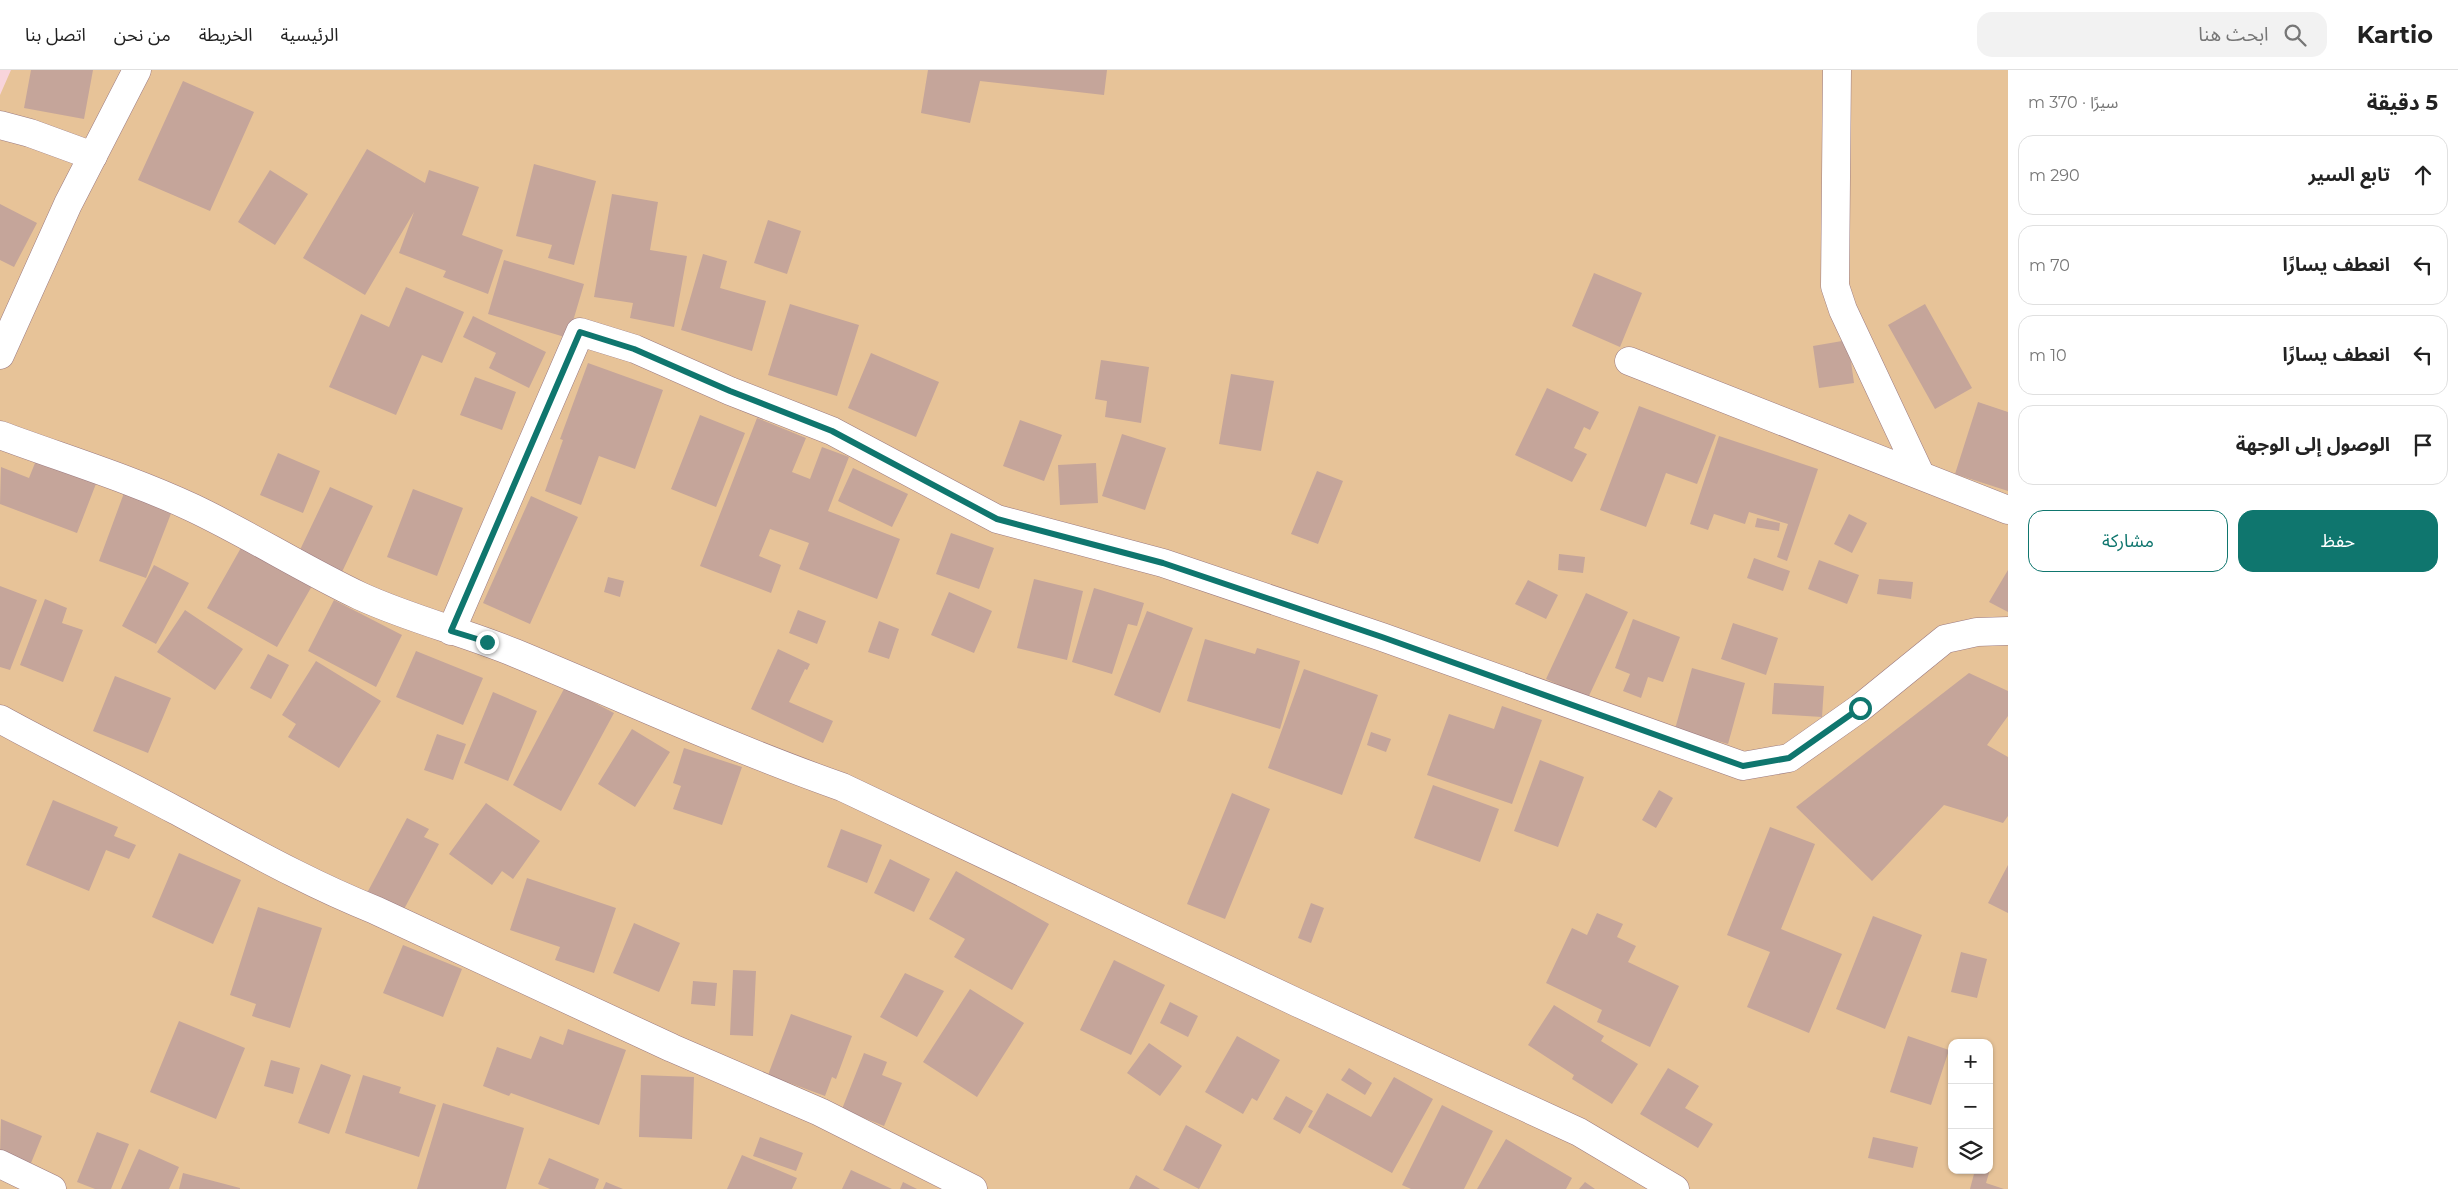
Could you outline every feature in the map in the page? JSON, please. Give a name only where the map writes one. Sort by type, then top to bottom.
[{"type":"street","points":[[0,355],[68,204],[137,70]]},
{"type":"street","points":[[1837,70],[1835,286],[1843,310],[1920,474]]},
{"type":"street","points":[[0,125],[30,133],[93,156]]},
{"type":"street","points":[[451,631],[580,332],[634,349],[730,391],[832,431],[997,519],[1163,563],[1419,650],[1743,766],[1789,758],[1860,708],[1945,639],[1977,632],[2008,631]]},
{"type":"street","points":[[1629,361],[2008,510]]},
{"type":"street","points":[[0,435],[195,509],[361,596],[451,631],[487,642],[640,705],[769,762],[842,787],[1298,1003],[1579,1132],[1675,1189]]},
{"type":"street","points":[[0,720],[175,810],[249,852],[334,893],[375,910],[672,1048],[820,1112],[973,1189]]},
{"type":"street","points":[[0,1164],[52,1189]]},
{"type":"shaded area","points":[[11,70],[2008,70],[2008,1189],[0,1189],[0,95]]},
{"type":"building","points":[[31,70],[93,70],[84,119],[24,108]]},
{"type":"building","points":[[928,70],[1107,70],[1104,95],[980,81],[970,123],[921,113]]},
{"type":"building","points":[[183,81],[254,112],[210,211],[138,180]]},
{"type":"building","points":[[367,149],[425,183],[429,170],[479,187],[462,235],[503,250],[488,294],[443,277],[446,271],[399,253],[414,212],[365,295],[303,258]]},
{"type":"building","points":[[534,164],[596,181],[574,265],[548,258],[552,245],[516,236]]},
{"type":"building","points":[[270,170],[308,194],[275,245],[238,222]]},
{"type":"building","points":[[612,194],[658,202],[650,250],[687,256],[674,327],[630,318],[633,303],[594,297]]},
{"type":"building","points":[[0,204],[37,223],[14,267],[0,260]]},
{"type":"building","points":[[768,220],[801,231],[787,274],[754,263]]},
{"type":"building","points":[[703,254],[727,261],[720,288],[766,301],[752,351],[681,330]]},
{"type":"building","points":[[504,260],[584,284],[568,338],[488,314]]},
{"type":"building","points":[[1594,273],[1642,293],[1620,347],[1572,326]]},
{"type":"building","points":[[406,287],[464,312],[442,363],[422,355],[396,415],[329,387],[361,314],[389,327]]},
{"type":"building","points":[[790,304],[859,325],[837,396],[768,375]]},
{"type":"building","points":[[1925,304],[1972,388],[1935,409],[1888,325]]},
{"type":"building","points":[[473,316],[546,352],[529,388],[489,368],[496,353],[463,337]]},
{"type":"building","points":[[1848,340],[1854,383],[1819,388],[1813,346]]},
{"type":"building","points":[[871,353],[939,382],[916,437],[848,408]]},
{"type":"building","points":[[1101,360],[1149,367],[1141,423],[1105,417],[1107,401],[1095,399]]},
{"type":"building","points":[[588,363],[663,390],[635,469],[599,456],[581,505],[545,491],[563,440],[560,439]]},
{"type":"building","points":[[1231,374],[1274,381],[1261,451],[1219,444]]},
{"type":"building","points":[[475,377],[516,392],[502,430],[460,415]]},
{"type":"building","points":[[1547,388],[1599,412],[1590,430],[1584,427],[1574,448],[1587,454],[1572,482],[1515,455]]},
{"type":"building","points":[[1978,402],[2008,412],[2008,491],[1955,474]]},
{"type":"building","points":[[1639,406],[1716,435],[1697,484],[1666,473],[1646,527],[1600,510]]},
{"type":"building","points":[[700,415],[745,433],[716,507],[671,489]]},
{"type":"building","points":[[757,418],[806,438],[792,472],[810,479],[822,447],[849,457],[828,511],[900,539],[877,599],[799,569],[809,543],[770,529],[759,556],[781,565],[771,593],[700,566]]},
{"type":"building","points":[[1020,420],[1062,435],[1044,481],[1003,466]]},
{"type":"building","points":[[1122,434],[1166,448],[1145,510],[1102,496]]},
{"type":"building","points":[[1719,436],[1818,469],[1787,561],[1777,557],[1788,524],[1749,512],[1745,524],[1714,514],[1708,530],[1690,524]]},
{"type":"building","points":[[39,453],[99,476],[77,533],[0,504],[1,467],[29,478]]},
{"type":"building","points":[[278,453],[320,471],[303,513],[260,495]]},
{"type":"building","points":[[1096,463],[1098,503],[1060,505],[1058,465]]},
{"type":"building","points":[[853,468],[908,494],[892,527],[838,501]]},
{"type":"building","points":[[1317,471],[1343,481],[1318,544],[1291,534]]},
{"type":"building","points":[[330,487],[373,506],[342,572],[299,552]]},
{"type":"building","points":[[413,489],[463,508],[437,576],[387,557]]},
{"type":"building","points":[[124,493],[172,511],[146,578],[99,561]]},
{"type":"building","points":[[531,496],[578,517],[530,624],[483,603]]},
{"type":"building","points":[[1849,514],[1867,523],[1852,553],[1834,544]]},
{"type":"building","points":[[1757,518],[1780,523],[1779,531],[1755,527]]},
{"type":"building","points":[[951,533],[994,548],[979,589],[936,574]]},
{"type":"building","points":[[242,546],[312,586],[277,647],[207,608]]},
{"type":"building","points":[[1559,554],[1585,557],[1583,573],[1558,570]]},
{"type":"building","points":[[1754,558],[1790,571],[1783,591],[1747,578]]},
{"type":"building","points":[[1819,560],[1859,575],[1847,604],[1808,589]]},
{"type":"building","points":[[154,565],[189,583],[156,644],[122,626]]},
{"type":"building","points":[[2008,570],[2008,612],[1989,602]]},
{"type":"building","points":[[608,577],[624,581],[620,597],[604,592]]},
{"type":"building","points":[[1034,579],[1083,591],[1067,660],[1017,648]]},
{"type":"building","points":[[1879,579],[1913,582],[1911,599],[1877,594]]},
{"type":"building","points":[[1528,580],[1558,595],[1546,619],[1515,604]]},
{"type":"building","points":[[0,586],[37,600],[10,670],[0,667]]},
{"type":"building","points":[[1094,588],[1144,603],[1137,626],[1128,624],[1112,674],[1072,662]]},
{"type":"building","points":[[949,592],[992,611],[974,653],[931,635]]},
{"type":"building","points":[[1586,593],[1628,612],[1588,698],[1546,679]]},
{"type":"building","points":[[45,599],[67,608],[62,623],[83,630],[63,682],[20,665]]},
{"type":"building","points":[[334,600],[402,635],[376,687],[308,651]]},
{"type":"building","points":[[185,610],[243,649],[215,690],[157,652]]},
{"type":"building","points":[[798,610],[826,621],[817,644],[789,633]]},
{"type":"building","points":[[1147,611],[1193,628],[1160,713],[1114,695]]},
{"type":"building","points":[[1633,619],[1680,637],[1663,682],[1648,677],[1641,698],[1623,691],[1630,674],[1615,668]]},
{"type":"building","points":[[879,621],[899,629],[889,659],[868,652]]},
{"type":"building","points":[[1733,623],[1778,638],[1766,675],[1721,659]]},
{"type":"building","points":[[1205,639],[1255,654],[1257,648],[1300,661],[1280,729],[1187,701]]},
{"type":"building","points":[[778,649],[810,664],[807,670],[805,669],[789,702],[833,721],[823,743],[751,709]]},
{"type":"building","points":[[416,651],[483,678],[463,725],[396,697]]},
{"type":"building","points":[[268,654],[289,665],[271,699],[250,688]]},
{"type":"building","points":[[316,661],[381,701],[339,768],[288,737],[296,724],[282,715]]},
{"type":"building","points":[[1692,668],[1745,683],[1728,744],[1675,729]]},
{"type":"building","points":[[1304,669],[1378,695],[1342,795],[1268,768]]},
{"type":"building","points":[[1969,673],[2008,691],[2008,716],[1987,745],[2008,757],[2008,816],[2003,823],[1944,805],[1872,881],[1796,807]]},
{"type":"building","points":[[115,676],[171,698],[148,753],[93,731]]},
{"type":"building","points":[[1774,683],[1824,686],[1822,717],[1772,714]]},
{"type":"building","points":[[565,687],[614,713],[561,811],[513,785]]},
{"type":"building","points":[[493,692],[537,711],[508,781],[464,763]]},
{"type":"building","points":[[1502,706],[1542,720],[1512,804],[1427,775],[1449,714],[1494,729]]},
{"type":"building","points":[[632,729],[670,752],[635,807],[598,784]]},
{"type":"building","points":[[1371,732],[1391,739],[1386,752],[1367,745]]},
{"type":"building","points":[[437,734],[466,744],[453,780],[424,770]]},
{"type":"building","points":[[684,748],[742,767],[722,825],[673,809],[681,786],[673,783]]},
{"type":"building","points":[[1540,760],[1584,777],[1558,847],[1514,831]]},
{"type":"building","points":[[1433,785],[1499,809],[1480,862],[1414,838]]},
{"type":"building","points":[[1659,790],[1673,798],[1656,828],[1642,820]]},
{"type":"building","points":[[1232,793],[1270,809],[1225,919],[1187,904]]},
{"type":"building","points":[[53,800],[118,827],[114,836],[136,845],[129,859],[106,850],[89,891],[26,865]]},
{"type":"building","points":[[486,803],[540,841],[513,879],[502,871],[492,885],[449,854]]},
{"type":"building","points":[[407,818],[429,829],[424,837],[439,844],[403,911],[367,893]]},
{"type":"building","points":[[1770,827],[1815,844],[1781,929],[1842,954],[1809,1033],[1747,1007],[1770,952],[1727,935]]},
{"type":"building","points":[[841,829],[882,845],[867,883],[827,867]]},
{"type":"building","points":[[179,853],[241,880],[213,944],[152,917]]},
{"type":"building","points":[[890,859],[930,879],[914,912],[874,893]]},
{"type":"building","points":[[2008,865],[2008,913],[1988,903]]},
{"type":"building","points":[[956,871],[1049,924],[1012,990],[954,957],[965,939],[929,919]]},
{"type":"building","points":[[527,878],[616,908],[594,973],[555,960],[560,947],[510,930]]},
{"type":"building","points":[[1311,903],[1324,908],[1311,943],[1298,938]]},
{"type":"building","points":[[258,907],[322,928],[290,1028],[252,1016],[256,1004],[230,995]]},
{"type":"building","points":[[1597,913],[1623,924],[1617,937],[1636,946],[1628,962],[1679,986],[1650,1047],[1597,1022],[1602,1010],[1546,983],[1572,928],[1587,935]]},
{"type":"building","points":[[1873,916],[1922,935],[1885,1029],[1836,1009]]},
{"type":"building","points":[[634,923],[680,943],[659,992],[613,973]]},
{"type":"building","points":[[403,945],[462,969],[443,1017],[383,993]]},
{"type":"building","points":[[1961,952],[1987,959],[1977,998],[1951,992]]},
{"type":"building","points":[[1114,960],[1165,985],[1131,1055],[1080,1030]]},
{"type":"building","points":[[733,970],[756,971],[753,1036],[730,1035]]},
{"type":"building","points":[[905,973],[944,991],[917,1037],[880,1017]]},
{"type":"building","points":[[693,981],[717,983],[715,1006],[691,1004]]},
{"type":"building","points":[[970,989],[1024,1023],[977,1097],[923,1062]]},
{"type":"building","points":[[1170,1002],[1198,1016],[1188,1037],[1160,1023]]},
{"type":"building","points":[[1554,1005],[1604,1036],[1601,1041],[1638,1064],[1612,1104],[1572,1079],[1574,1075],[1528,1045]]},
{"type":"building","points":[[791,1014],[852,1036],[836,1079],[832,1077],[825,1096],[768,1075]]},
{"type":"building","points":[[179,1021],[245,1048],[216,1119],[150,1092]]},
{"type":"building","points":[[568,1029],[626,1050],[599,1125],[511,1093],[509,1096],[483,1086],[497,1047],[531,1059],[540,1036],[563,1045]]},
{"type":"building","points":[[1237,1036],[1280,1060],[1257,1101],[1252,1098],[1243,1114],[1205,1092]]},
{"type":"building","points":[[1908,1036],[1948,1050],[1931,1105],[1890,1092]]},
{"type":"building","points":[[1149,1043],[1182,1066],[1160,1096],[1127,1073]]},
{"type":"building","points":[[864,1053],[887,1062],[882,1075],[902,1083],[884,1126],[842,1109]]},
{"type":"building","points":[[271,1060],[300,1068],[293,1094],[264,1086]]},
{"type":"building","points":[[321,1064],[351,1075],[329,1134],[298,1123]]},
{"type":"building","points":[[1349,1068],[1372,1083],[1365,1095],[1341,1080]]},
{"type":"building","points":[[1668,1068],[1699,1086],[1685,1108],[1713,1124],[1698,1148],[1640,1114]]},
{"type":"building","points":[[363,1075],[401,1087],[399,1093],[436,1105],[419,1157],[345,1133]]},
{"type":"building","points":[[641,1075],[694,1077],[692,1139],[639,1137]]},
{"type":"building","points":[[1394,1077],[1433,1099],[1392,1173],[1308,1127],[1327,1093],[1371,1117]]},
{"type":"building","points":[[1286,1096],[1313,1111],[1300,1134],[1273,1119]]},
{"type":"building","points":[[443,1103],[524,1128],[506,1189],[417,1189]]},
{"type":"building","points":[[1442,1105],[1493,1131],[1464,1189],[1411,1189],[1402,1185]]},
{"type":"building","points":[[1,1119],[42,1136],[29,1168],[0,1156]]},
{"type":"building","points":[[1186,1125],[1222,1145],[1199,1189],[1163,1170]]},
{"type":"building","points":[[97,1132],[129,1144],[111,1189],[95,1189],[77,1182]]},
{"type":"building","points":[[760,1137],[803,1153],[796,1171],[753,1156]]},
{"type":"building","points":[[1873,1137],[1918,1147],[1913,1168],[1868,1158]]},
{"type":"building","points":[[1506,1139],[1572,1178],[1566,1189],[1477,1189]]},
{"type":"building","points":[[139,1149],[179,1167],[169,1189],[121,1189]]},
{"type":"building","points":[[742,1155],[797,1178],[792,1189],[727,1189]]},
{"type":"building","points":[[549,1158],[599,1179],[595,1189],[550,1189],[538,1184]]},
{"type":"building","points":[[851,1170],[892,1189],[842,1189]]},
{"type":"building","points":[[183,1173],[240,1188],[240,1189],[179,1189]]},
{"type":"building","points":[[1974,1174],[1989,1174],[1986,1183],[2004,1189],[1970,1189]]},
{"type":"building","points":[[1136,1175],[1160,1189],[1129,1189]]},
{"type":"building","points":[[606,1182],[623,1189],[603,1189]]},
{"type":"building","points":[[903,1182],[917,1189],[900,1189]]},
{"type":"building","points":[[1585,1182],[1595,1189],[1579,1189]]},
{"type":"route","points":[[487,642],[451,631],[580,332],[634,349],[730,391],[832,431],[997,519],[1163,563],[1651,731],[1743,766],[1789,758],[1860,708]]}]
